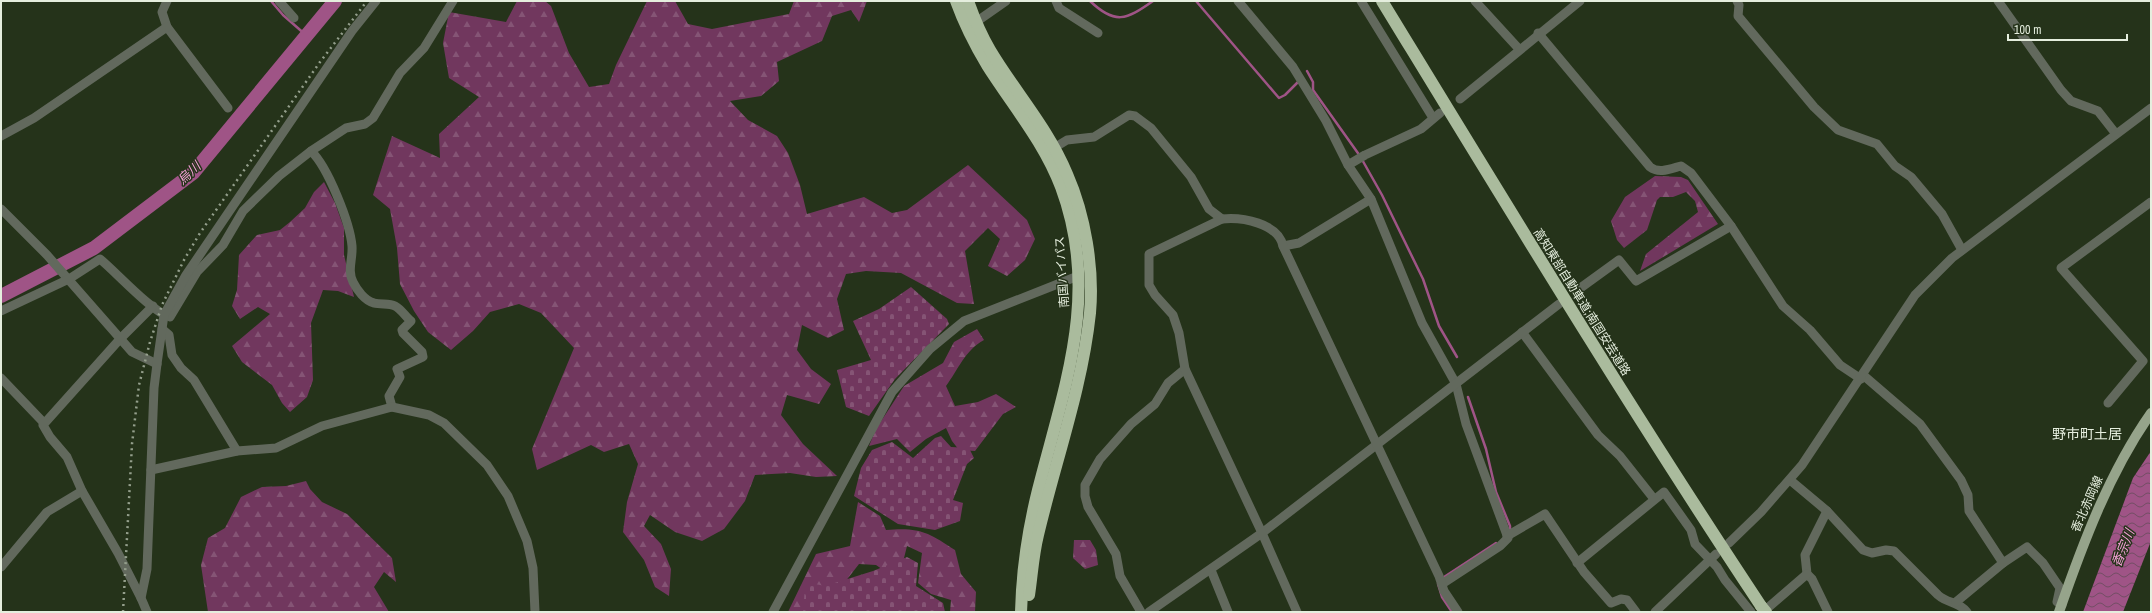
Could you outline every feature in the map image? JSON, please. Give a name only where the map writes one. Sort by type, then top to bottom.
[{"type":"highway","name":"南国バイパス","points":[[956,1],[987,66],[1068,175],[1084,233],[1090,268],[1090,312],[1079,375],[1038,536],[1029,598],[1029,612]]},
{"type":"highway","name":"南国バイパス","points":[[968,1],[976,22],[997,63],[1050,150],[1073,229],[1078,276],[1080,305],[1074,350],[1038,491],[1024,564],[1021,612]]},
{"type":"highway","name":"高知東部自動車道;南国安芸道路","points":[[1382,1],[1568,308],[1760,610]]},
{"type":"main road","name":"香北赤岡線","points":[[2060,608],[2101,502],[2120,461],[2151,413]]},
{"type":"street","points":[[167,1],[162,12],[166,27],[228,108]]},
{"type":"street","points":[[278,1],[294,18]]},
{"type":"street","points":[[141,598],[147,569],[154,388],[164,315],[186,275],[352,31],[376,1]]},
{"type":"street","points":[[1,311],[68,278],[100,259],[152,306],[164,315],[170,317],[196,272],[223,245],[237,219],[279,176],[311,151],[346,128],[365,124],[373,118],[400,73],[424,48],[454,1]]},
{"type":"street","points":[[976,22],[1006,1]]},
{"type":"street","points":[[1056,1],[1059,8],[1098,33]]},
{"type":"street","points":[[1238,1],[1293,67],[1326,121],[1348,165],[1371,199],[1422,323],[1456,384],[1466,424],[1508,536]]},
{"type":"street","points":[[1348,165],[1365,155],[1420,129],[1437,115],[1361,1]]},
{"type":"street","points":[[1475,1],[1519,49]]},
{"type":"street","points":[[1460,98],[1538,33],[1580,1]]},
{"type":"street","points":[[1737,1],[1740,5],[1738,16],[1814,107],[1838,130],[1877,144],[1895,166],[1911,177],[1942,214],[1962,250]]},
{"type":"street","points":[[1998,1],[2061,90],[2071,100],[2098,111],[2116,134]]},
{"type":"street","points":[[1,136],[34,118],[166,27]]},
{"type":"street","points":[[1538,33],[1650,167],[1655,171],[1681,166],[1686,168],[1731,226],[1783,306],[1810,330],[1840,365],[1862,377],[1920,424],[1961,480],[1968,495],[1969,511],[2003,562]]},
{"type":"street","points":[[1729,543],[1761,512],[1790,480],[1862,377],[1915,295],[1962,250],[2151,108]]},
{"type":"street","points":[[1050,150],[1067,140],[1090,138],[1129,115],[1135,116],[1151,128],[1192,177],[1209,209],[1222,219]]},
{"type":"street","points":[[311,151],[317,157],[347,223],[352,246],[349,273],[353,281],[360,293],[373,303],[396,306],[411,321],[402,330],[403,333],[422,352],[423,357],[397,369],[400,377],[389,396],[392,407]]},
{"type":"street","points":[[248,186],[259,196]]},
{"type":"street","points":[[1283,246],[1299,242],[1371,199]]},
{"type":"street","points":[[2108,403],[2142,362],[2061,268],[2151,202]]},
{"type":"street","points":[[1,209],[49,257],[120,339],[137,356],[157,364]]},
{"type":"street","points":[[1297,612],[1262,533],[1185,369],[1179,333],[1173,315],[1155,295],[1149,285],[1149,254],[1222,219],[1230,218],[1264,225],[1273,230],[1282,239],[1283,246],[1441,580],[1444,591],[1458,612]]},
{"type":"street","points":[[1580,289],[1619,260],[1636,281],[1731,226]]},
{"type":"street","points":[[773,612],[888,398],[930,349],[964,321],[1078,276]]},
{"type":"street","points":[[1149,612],[1262,533],[1558,304]]},
{"type":"street","points":[[44,423],[152,306]]},
{"type":"street","points":[[162,329],[169,335],[172,356],[181,368],[194,380],[237,452]]},
{"type":"street","points":[[1522,332],[1598,435],[1620,456],[1654,500]]},
{"type":"street","points":[[1141,612],[1120,576],[1116,554],[1088,507],[1085,496],[1085,485],[1100,459],[1131,424],[1155,404],[1168,383],[1185,369]]},
{"type":"street","points":[[1,378],[44,423],[43,425],[50,437],[67,456],[82,491],[118,553],[147,612]]},
{"type":"street","points":[[151,470],[237,452],[276,448],[322,426],[392,407],[429,415],[444,423],[495,474],[508,496],[527,541],[533,568],[535,612]]},
{"type":"street","points":[[1790,480],[1827,511],[1863,550],[1872,553],[1886,550],[1894,551],[1938,596],[1946,602],[1956,602],[2003,562],[2027,547],[2043,562],[2060,588],[2057,602],[2060,608]]},
{"type":"street","points":[[1,567],[47,512],[82,491]]},
{"type":"street","points":[[1578,563],[1664,492],[1691,530],[1695,544],[1713,557],[1760,610],[1807,574]]},
{"type":"street","points":[[1827,511],[1805,554],[1807,574],[1812,578],[1828,612]]},
{"type":"street","points":[[1441,580],[1502,544],[1508,536],[1545,514],[1578,563],[1611,603],[1622,599],[1628,600],[1636,612]]},
{"type":"street","points":[[1655,612],[1713,557]]},
{"type":"street","points":[[1211,570],[1228,612]]},
{"type":"street","points":[[1956,602],[1967,612]]},
{"type":"green space","points":[[517,1],[545,1],[551,6],[569,53],[589,87],[609,84],[616,65],[647,1],[675,1],[688,24],[712,29],[789,14],[794,1],[867,1],[859,22],[851,10],[832,16],[822,41],[777,62],[779,81],[761,96],[730,101],[748,120],[777,136],[788,153],[800,185],[807,214],[864,197],[892,213],[907,210],[968,165],[1027,220],[1035,239],[1025,260],[1007,276],[988,266],[1000,239],[988,228],[965,251],[974,304],[957,303],[901,273],[866,271],[846,274],[837,299],[844,330],[828,338],[802,325],[797,350],[811,369],[831,384],[819,404],[787,395],[781,415],[803,444],[837,476],[816,477],[790,473],[755,475],[745,501],[724,529],[702,541],[675,532],[650,515],[644,526],[661,544],[671,569],[669,596],[655,587],[644,560],[623,532],[627,502],[638,464],[629,444],[604,452],[591,445],[537,470],[532,449],[574,348],[541,313],[519,304],[490,312],[473,331],[451,350],[428,332],[414,311],[400,284],[397,248],[390,209],[373,195],[392,136],[440,158],[439,134],[479,97],[449,78],[443,43],[449,12],[506,22]]},
{"type":"green space","points":[[1655,176],[1681,177],[1688,180],[1718,224],[1640,271],[1646,254],[1698,212],[1695,201],[1686,192],[1673,197],[1660,197],[1657,200],[1647,230],[1624,248],[1617,240],[1611,221],[1625,197]]},
{"type":"green space","points":[[324,182],[335,203],[344,228],[344,255],[354,297],[338,291],[323,290],[311,323],[313,380],[307,397],[290,412],[282,403],[272,385],[242,362],[232,346],[270,314],[258,307],[240,319],[232,306],[237,290],[239,255],[257,235],[280,230],[290,222],[305,208],[314,192]]},
{"type":"green space","points":[[911,287],[947,319],[949,324],[895,379],[869,416],[846,407],[837,370],[871,360],[853,321],[879,309]]},
{"type":"green space","points":[[977,329],[984,340],[977,344],[962,361],[946,386],[955,406],[978,402],[996,394],[1016,407],[1003,414],[975,451],[959,450],[952,441],[946,428],[926,439],[910,452],[897,439],[869,446],[876,429],[904,386],[943,363],[954,342]]},
{"type":"green space","points":[[941,436],[951,447],[969,448],[974,458],[967,464],[953,500],[963,503],[960,521],[935,530],[898,524],[854,496],[861,468],[872,450],[892,442],[913,458],[935,438]]},
{"type":"green space","points":[[306,481],[310,489],[322,502],[347,514],[392,558],[396,582],[384,572],[374,587],[389,612],[208,612],[201,565],[208,538],[225,528],[241,497],[262,487],[286,486]]},
{"type":"green space","points":[[858,502],[880,516],[886,530],[907,529],[923,532],[955,550],[961,574],[976,592],[975,612],[950,612],[951,600],[931,594],[918,583],[922,553],[907,546],[902,566],[889,574],[876,565],[859,564],[845,582],[808,612],[788,612],[816,554],[850,546]]},
{"type":"green space","points":[[1074,540],[1090,540],[1096,550],[1098,565],[1085,569],[1073,558]]},
{"type":"green space","points":[[907,557],[918,563],[916,586],[943,603],[945,612],[803,612],[805,587],[815,584],[825,586],[873,571]]},
{"type":"water","name":"香宗川","points":[[2151,451],[2151,541],[2123,612],[2083,612],[2133,478]]},
{"type":"waterway","points":[[271,1],[283,15],[307,36]]},
{"type":"waterway","name":"烏川","points":[[1,296],[94,248],[193,173],[335,1]]},
{"type":"waterway","points":[[1090,1],[1099,9],[1114,17],[1128,16],[1153,1]]},
{"type":"waterway","points":[[1196,1],[1279,98],[1285,95],[1298,82]]},
{"type":"waterway","points":[[1307,71],[1313,82],[1313,90],[1360,156],[1382,195],[1423,279],[1439,326],[1457,357]]},
{"type":"waterway","points":[[1468,397],[1486,449],[1496,492],[1510,526],[1510,530]]},
{"type":"waterway","points":[[1441,579],[1496,543]]},
{"type":"waterway","points":[[1438,584],[1442,597],[1452,612]]},
{"type":"tunnel","points":[[1561,302],[1579,289]]},
{"type":"railway","points":[[123,612],[132,444],[139,385],[150,342],[162,305],[184,260],[200,233],[320,62],[367,1]]},
{"type":"district","name":"野市町土居","points":[[2087,434]]}]
